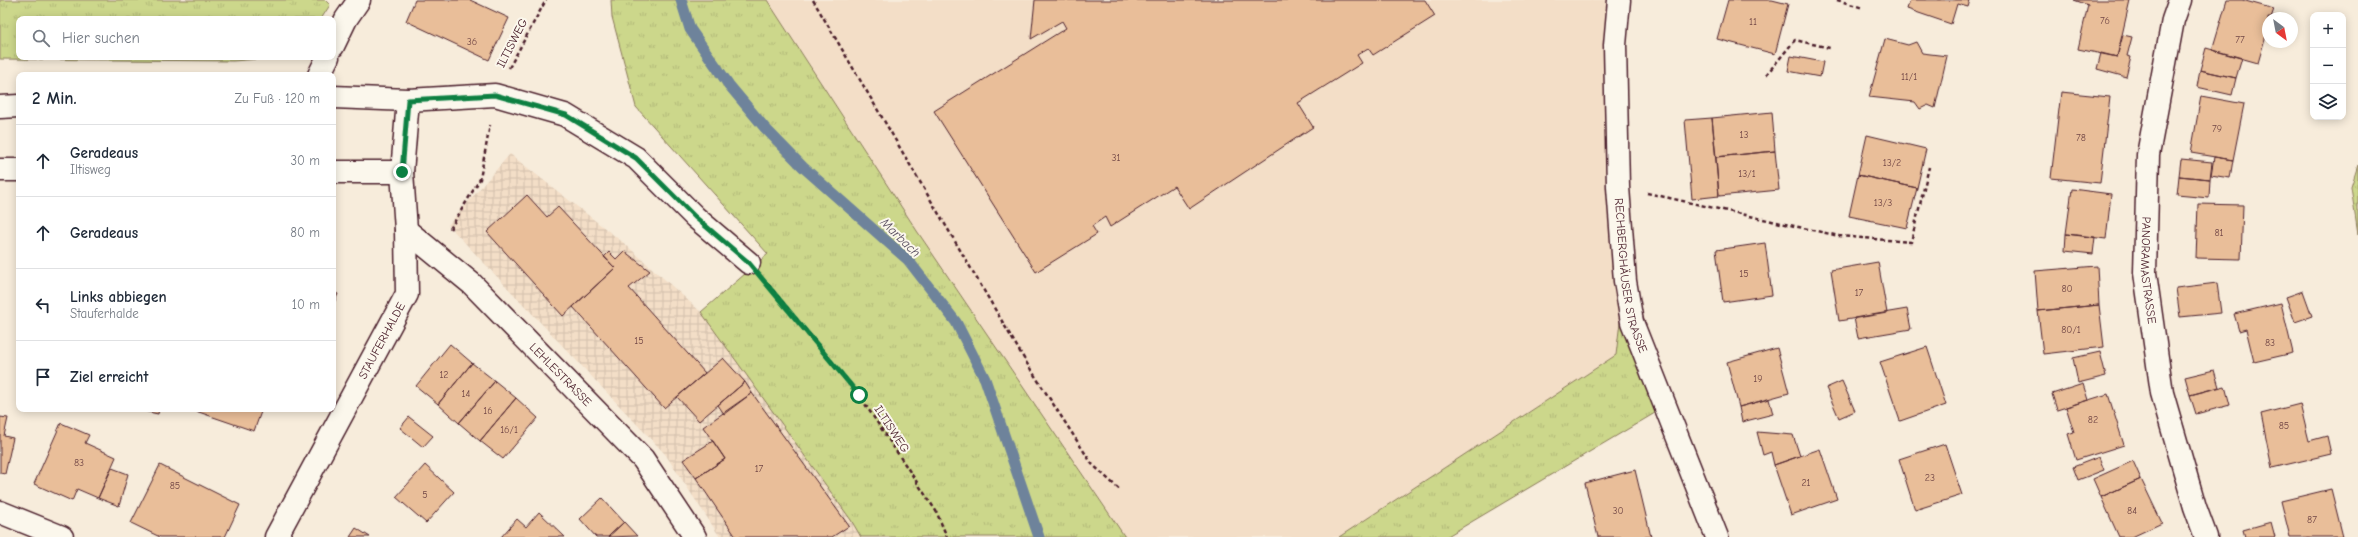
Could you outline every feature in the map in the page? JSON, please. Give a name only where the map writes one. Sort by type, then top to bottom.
[{"type":"street","points":[[336,40],[346,19],[359,0]]},
{"type":"street","name":"RECHBERGHÄUSER STRASSE","points":[[1619,0],[1615,45],[1618,186],[1625,280],[1632,322],[1717,537]]},
{"type":"street","name":"PANORAMASTRASSE","points":[[2180,0],[2173,20],[2148,155],[2145,273],[2162,393],[2195,507],[2206,537]]},
{"type":"street","points":[[320,72],[326,60]]},
{"type":"street","points":[[336,97],[408,100],[495,95],[566,115],[636,158],[695,217],[749,263]]},
{"type":"street","name":"STAUFERHALDE","points":[[276,537],[407,294],[406,230],[402,172],[408,100]]},
{"type":"street","points":[[0,107],[16,106]]},
{"type":"street","points":[[0,170],[16,170]]},
{"type":"street","points":[[336,172],[402,172]]},
{"type":"street","name":"LEHLESTRASSE","points":[[406,230],[472,284],[643,459],[695,537]]},
{"type":"street","points":[[0,512],[62,537]]},
{"type":"path","name":"ILTISWEG","points":[[436,253],[480,179],[495,95],[546,0]]},
{"type":"path","points":[[813,0],[1026,362],[1092,464],[1120,490]]},
{"type":"path","points":[[1837,0],[1863,8]]},
{"type":"path","points":[[1766,75],[1795,40],[1830,48]]},
{"type":"path","points":[[1618,186],[1839,236],[1911,242],[1929,167]]},
{"type":"path","name":"ILTISWEG","points":[[749,263],[859,395],[936,511],[947,537]]},
{"type":"shaded area","points":[[767,0],[1619,0],[1625,281],[1616,355],[1339,537],[1125,537],[917,231]]},
{"type":"shaded area","points":[[510,154],[625,244],[701,312],[851,520],[861,537],[720,537],[665,454],[448,225]]},
{"type":"green space","points":[[0,0],[325,0],[330,5],[323,16],[16,16],[16,59],[0,59]]},
{"type":"green space","points":[[611,0],[767,0],[917,231],[1125,537],[861,537],[851,520],[701,312],[768,254],[636,107],[612,17]]},
{"type":"green space","points":[[116,60],[246,60],[233,61]]},
{"type":"green space","points":[[2358,165],[2358,235],[2351,187]]},
{"type":"green space","points":[[1625,281],[1665,407],[1446,537],[1339,537],[1616,355]]},
{"type":"building","points":[[415,0],[470,0],[509,18],[489,60],[406,21]]},
{"type":"building","points":[[1035,0],[1425,0],[1435,16],[1373,55],[1368,48],[1357,55],[1362,63],[1298,103],[1313,127],[1189,209],[1174,186],[1110,227],[1105,217],[1092,226],[1097,234],[1036,272],[934,111],[1066,28],[1062,21],[1031,39]]},
{"type":"building","points":[[1728,0],[1772,0],[1788,4],[1775,54],[1717,39]]},
{"type":"building","points":[[1910,0],[1970,0],[1968,7],[1957,4],[1951,24],[1907,9]]},
{"type":"building","points":[[2074,0],[2130,0],[2117,57],[2078,49],[2088,5]]},
{"type":"building","points":[[2227,0],[2242,0],[2274,9],[2273,12],[2262,12],[2262,48],[2258,63],[2212,50]]},
{"type":"building","points":[[2123,35],[2132,37],[2127,56],[2131,57],[2126,77],[2097,69],[2101,53],[2117,57]]},
{"type":"building","points":[[1885,39],[1908,45],[1916,42],[1922,53],[1947,56],[1935,108],[1928,105],[1920,109],[1915,102],[1869,97]]},
{"type":"building","points":[[2206,48],[2242,58],[2236,78],[2200,70]]},
{"type":"building","points":[[1791,56],[1823,62],[1820,77],[1788,71]]},
{"type":"building","points":[[2200,70],[2236,78],[2232,95],[2197,87]]},
{"type":"building","points":[[2061,92],[2110,97],[2100,183],[2051,178]]},
{"type":"building","points":[[2201,96],[2244,104],[2233,160],[2191,153]]},
{"type":"building","points":[[1772,112],[1775,151],[1716,157],[1712,118]]},
{"type":"building","points":[[1712,118],[1719,196],[1692,199],[1685,120]]},
{"type":"building","points":[[1867,135],[1926,149],[1917,188],[1858,175]]},
{"type":"building","points":[[1775,151],[1779,190],[1719,196],[1716,157]]},
{"type":"building","points":[[2214,157],[2233,160],[2230,178],[2211,175]]},
{"type":"building","points":[[2181,159],[2212,162],[2210,179],[2179,176]]},
{"type":"building","points":[[1858,175],[1917,188],[1907,228],[1849,216]]},
{"type":"building","points":[[2179,176],[2210,179],[2209,198],[2177,195]]},
{"type":"building","points":[[2072,189],[2111,194],[2106,239],[2066,234]]},
{"type":"building","points":[[527,195],[547,217],[558,207],[615,268],[563,316],[487,232]]},
{"type":"building","points":[[2198,204],[2243,205],[2241,259],[2196,258]]},
{"type":"building","points":[[2066,234],[2095,237],[2093,254],[2065,251]]},
{"type":"building","points":[[1765,243],[1772,295],[1723,302],[1716,250]]},
{"type":"building","points":[[624,251],[650,271],[629,288],[705,373],[664,408],[573,307],[615,268],[604,257],[609,252],[616,259]]},
{"type":"building","points":[[1878,262],[1887,313],[1839,321],[1831,270]]},
{"type":"building","points":[[2097,266],[2099,305],[2038,311],[2035,271]]},
{"type":"building","points":[[2217,283],[2221,313],[2180,317],[2176,288]]},
{"type":"building","points":[[2303,291],[2312,316],[2295,322],[2286,297]]},
{"type":"building","points":[[2281,303],[2293,353],[2254,362],[2246,329],[2239,331],[2234,314]]},
{"type":"building","points":[[2099,305],[2104,347],[2043,354],[2038,311]]},
{"type":"building","points":[[1907,309],[1911,329],[1858,338],[1854,318]]},
{"type":"building","points":[[450,344],[472,363],[438,404],[416,386]]},
{"type":"building","points":[[1927,347],[1946,405],[1900,421],[1880,362]]},
{"type":"building","points":[[1777,348],[1789,393],[1739,407],[1727,362]]},
{"type":"building","points":[[2100,352],[2106,376],[2078,383],[2073,358]]},
{"type":"building","points":[[723,358],[745,382],[699,421],[677,397]]},
{"type":"building","points":[[472,363],[495,381],[459,423],[438,404]]},
{"type":"building","points":[[2214,370],[2219,387],[2190,395],[2185,377]]},
{"type":"building","points":[[495,381],[516,398],[480,441],[459,423]]},
{"type":"building","points":[[1842,381],[1855,411],[1839,418],[1826,388]]},
{"type":"building","points":[[745,382],[752,393],[724,414],[718,405]]},
{"type":"building","points":[[2083,384],[2088,400],[2057,410],[2052,394]]},
{"type":"building","points":[[2225,386],[2230,405],[2196,414],[2190,395]]},
{"type":"building","points":[[752,393],[849,526],[832,537],[736,537],[696,478],[725,459],[703,427]]},
{"type":"building","points":[[2108,394],[2124,445],[2076,460],[2068,434],[2074,432],[2066,407]]},
{"type":"building","points":[[516,398],[538,418],[503,459],[480,441]]},
{"type":"building","points":[[1769,399],[1773,414],[1742,422],[1739,407]]},
{"type":"building","points":[[2300,404],[2309,441],[2327,436],[2331,454],[2272,468],[2261,414]]},
{"type":"building","points":[[199,412],[261,412],[254,431]]},
{"type":"building","points":[[0,417],[8,418],[4,436],[13,438],[5,474],[0,473]]},
{"type":"building","points":[[409,417],[433,436],[423,447],[400,428]]},
{"type":"building","points":[[61,423],[89,435],[85,443],[116,457],[98,498],[77,489],[72,501],[34,484]]},
{"type":"building","points":[[1757,432],[1793,435],[1800,456],[1774,465],[1771,452],[1763,455]]},
{"type":"building","points":[[713,441],[725,459],[696,478],[683,460]]},
{"type":"building","points":[[1945,444],[1962,495],[1915,510],[1899,459]]},
{"type":"building","points":[[1820,449],[1837,499],[1791,515],[1774,465]]},
{"type":"building","points":[[2099,457],[2104,470],[2078,480],[2073,467]]},
{"type":"building","points":[[2133,461],[2141,479],[2101,497],[2093,479]]},
{"type":"building","points":[[160,465],[240,505],[225,537],[160,537],[131,523]]},
{"type":"building","points":[[425,465],[454,492],[426,523],[396,497]]},
{"type":"building","points":[[112,468],[128,474],[119,506],[98,498]]},
{"type":"building","points":[[1635,470],[1651,537],[1598,537],[1585,483]]},
{"type":"building","points":[[2141,479],[2162,523],[2132,537],[2119,537],[2101,497]]},
{"type":"building","points":[[2331,489],[2343,537],[2290,537],[2281,501]]},
{"type":"building","points":[[602,498],[624,522],[608,537],[596,537],[580,519]]},
{"type":"building","points":[[539,512],[565,537],[501,537],[517,519],[526,527]]},
{"type":"building","points":[[624,522],[637,536],[608,537]]},
{"type":"building","points":[[2271,522],[2275,537],[2245,537],[2243,530]]},
{"type":"building","points":[[356,528],[370,537],[350,537]]},
{"type":"waterway","name":"Marbach","points":[[681,0],[690,29],[729,85],[765,128],[803,167],[908,260],[956,322],[985,379],[1039,537]]},
{"type":"route","points":[[402,172],[408,100],[495,95],[536,105],[566,115],[636,158],[695,217],[749,263],[859,395]]}]
